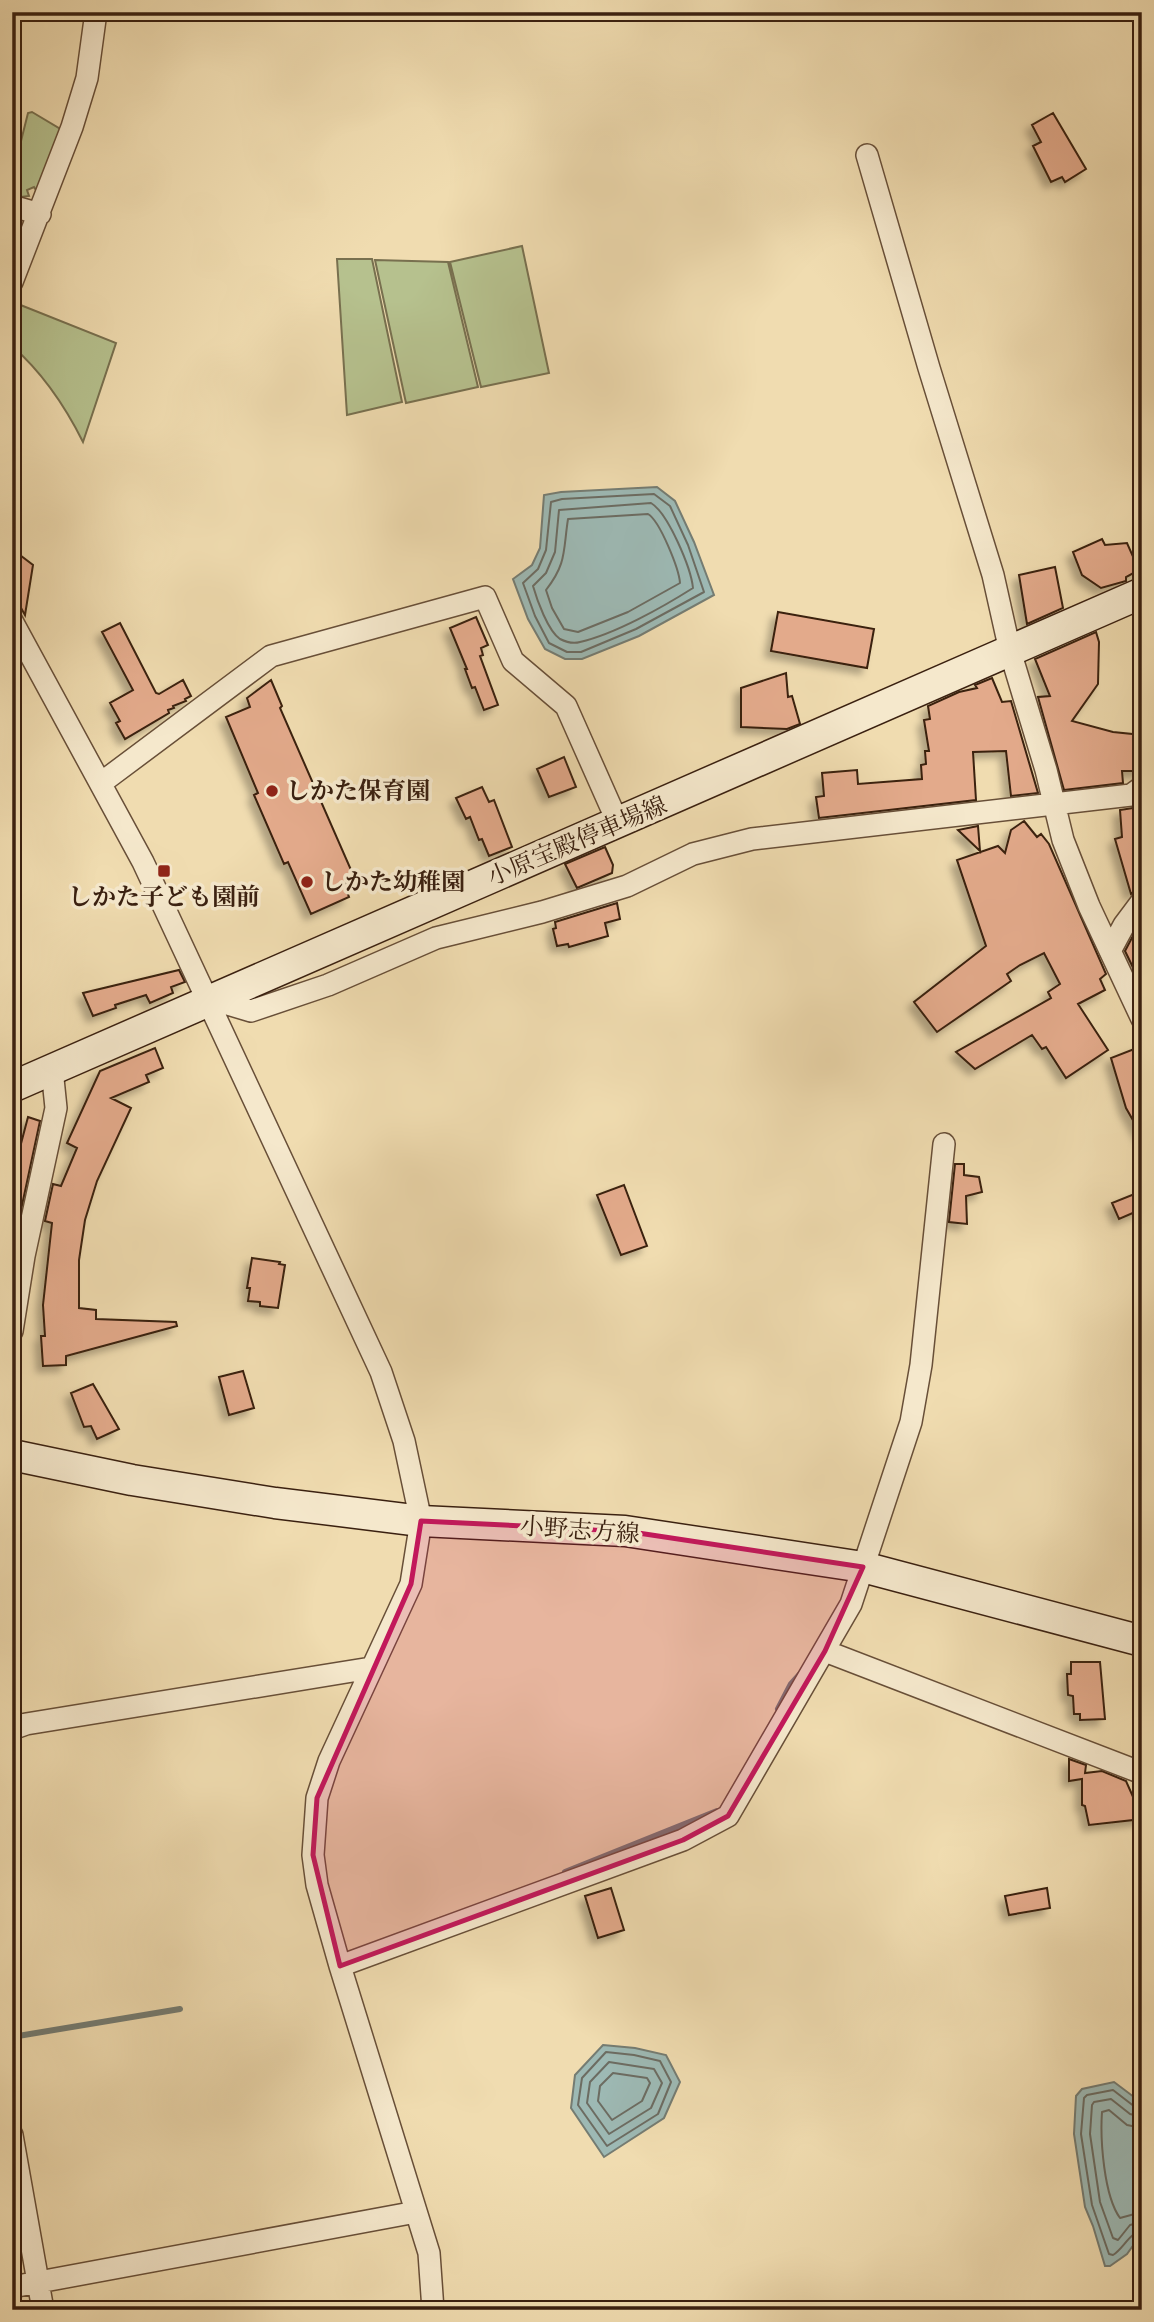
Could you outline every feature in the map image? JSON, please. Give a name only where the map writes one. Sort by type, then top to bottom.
[{"type":"main road","name":"小原宝殿停車場線","points":[[12,1087],[1142,593]]},
{"type":"main road","name":"小野志方線","points":[[12,1455],[132,1480],[275,1503],[421,1521],[625,1531],[863,1567],[1142,1640]]},
{"type":"street","points":[[12,282],[72,127],[87,78],[96,12]]},
{"type":"street","points":[[867,155],[993,575],[1010,651],[1055,802],[1063,840],[1088,906],[1142,1019]]},
{"type":"street","points":[[12,206],[40,214]]},
{"type":"street","points":[[101,783],[271,656],[485,597],[513,661],[566,706],[618,823]]},
{"type":"street","points":[[12,621],[143,862],[209,1000],[381,1372],[404,1441],[421,1521],[411,1584],[329,1761],[317,1798],[313,1855],[317,1885],[340,1966],[429,2253],[433,2310]]},
{"type":"street","points":[[209,1000],[251,1012],[328,985],[436,938],[542,912],[627,886],[693,854],[752,839],[1131,795],[1142,788]]},
{"type":"street","points":[[1110,951],[1124,925],[1142,901]]},
{"type":"street","points":[[12,1331],[23,1256],[56,1108],[52,1069]]},
{"type":"street","points":[[340,1966],[683,1840],[728,1816],[851,1604],[911,1422],[921,1365],[944,1144]]},
{"type":"street","points":[[825,1651],[1142,1773]]},
{"type":"street","points":[[12,1729],[26,1724],[371,1668]]},
{"type":"street","points":[[12,2135],[43,2310]]},
{"type":"street","points":[[12,2287],[416,2212]]},
{"type":"highlighted area","points":[[421,1521],[625,1531],[863,1567],[825,1651],[728,1816],[683,1840],[340,1966],[313,1855],[317,1798],[411,1584]]},
{"type":"green space","points":[[32,112],[62,130],[37,192],[34,187],[27,190],[29,196],[12,198],[12,177],[28,113]]},
{"type":"green space","points":[[522,246],[549,373],[481,387],[450,262]]},
{"type":"green space","points":[[337,259],[372,259],[402,402],[347,415]]},
{"type":"green space","points":[[375,260],[448,262],[478,387],[406,403]]},
{"type":"green space","points":[[18,304],[116,343],[83,442],[52,391],[34,367],[12,346],[12,319]]},
{"type":"water","points":[[657,487],[675,501],[714,595],[639,636],[582,659],[565,659],[545,649],[528,619],[513,579],[532,565],[540,548],[544,495]]},
{"type":"water","points":[[603,2045],[666,2055],[680,2082],[664,2118],[604,2157],[571,2108],[575,2075]]},
{"type":"water","points":[[1114,2082],[1138,2100],[1142,2111],[1142,2233],[1127,2254],[1110,2266],[1105,2266],[1085,2207],[1074,2134],[1076,2096],[1082,2089]]},
{"type":"building","points":[[1053,113],[1086,169],[1065,182],[1062,177],[1051,182],[1033,146],[1041,142],[1032,125]]},
{"type":"building","points":[[1102,539],[1105,545],[1127,543],[1139,570],[1126,577],[1126,581],[1101,588],[1082,575],[1073,552]]},
{"type":"building","points":[[12,549],[33,565],[25,615],[12,592]]},
{"type":"building","points":[[1055,567],[1063,608],[1027,624],[1019,575]]},
{"type":"building","points":[[778,612],[874,629],[867,668],[771,651]]},
{"type":"building","points":[[476,617],[488,645],[481,648],[483,655],[480,656],[498,705],[484,710],[475,687],[472,688],[450,628]]},
{"type":"building","points":[[120,623],[156,693],[159,694],[183,680],[191,696],[173,706],[174,708],[168,710],[169,713],[125,739],[116,723],[120,721],[110,703],[133,690],[102,632]]},
{"type":"building","points":[[1096,632],[1099,642],[1098,684],[1072,721],[1113,732],[1142,735],[1142,771],[1122,771],[1123,783],[1064,790],[1038,697],[1050,696],[1035,659]]},
{"type":"building","points":[[786,673],[788,697],[792,696],[800,724],[787,729],[741,727],[741,688]]},
{"type":"building","points":[[992,678],[1002,702],[1011,701],[1038,793],[1011,796],[1006,751],[973,752],[976,800],[819,818],[816,797],[824,796],[822,773],[857,770],[858,784],[922,779],[921,765],[926,764],[925,751],[929,751],[924,720],[930,719],[928,706],[959,692],[977,688],[975,685]]},
{"type":"building","points":[[271,680],[282,706],[280,708],[355,879],[344,884],[349,897],[311,914],[288,862],[284,864],[254,795],[258,793],[226,717],[250,707],[247,698]]},
{"type":"building","points":[[564,757],[576,787],[549,797],[537,769]]},
{"type":"building","points":[[482,787],[489,802],[494,800],[512,847],[489,856],[470,817],[466,819],[456,798]]},
{"type":"building","points":[[1142,808],[1142,888],[1131,894],[1115,839],[1122,837],[1120,810]]},
{"type":"building","points":[[1024,821],[1037,837],[1041,834],[1049,844],[1106,974],[1100,979],[1105,990],[1078,1004],[1108,1050],[1066,1078],[1046,1047],[1042,1049],[1032,1035],[975,1069],[956,1052],[1051,998],[1048,992],[1060,984],[1044,953],[1007,974],[1011,981],[937,1032],[914,1002],[986,946],[957,860],[998,846],[1005,853],[1011,830]]},
{"type":"building","points":[[978,826],[980,851],[958,830]]},
{"type":"building","points":[[605,847],[613,865],[612,873],[577,888],[565,864]]},
{"type":"building","points":[[617,903],[620,919],[605,923],[608,936],[569,947],[568,944],[557,946],[553,929],[556,928],[555,922]]},
{"type":"building","points":[[1142,928],[1142,986],[1125,951],[1135,932]]},
{"type":"building","points":[[179,970],[185,982],[171,987],[173,993],[150,1003],[146,995],[115,1005],[116,1008],[93,1016],[83,993]]},
{"type":"building","points":[[1142,1046],[1142,1136],[1126,1108],[1111,1058]]},
{"type":"building","points":[[155,1048],[163,1068],[146,1075],[149,1082],[111,1098],[131,1108],[97,1181],[85,1220],[79,1260],[79,1308],[96,1310],[96,1319],[176,1322],[177,1326],[66,1356],[66,1365],[43,1366],[41,1336],[45,1336],[43,1305],[52,1223],[45,1221],[53,1184],[61,1186],[77,1148],[67,1143],[100,1071]]},
{"type":"building","points":[[28,1117],[40,1121],[18,1224],[12,1223],[12,1178]]},
{"type":"building","points":[[955,1164],[964,1164],[964,1175],[979,1177],[982,1192],[966,1196],[967,1224],[949,1222]]},
{"type":"building","points":[[624,1185],[647,1246],[621,1255],[597,1195]]},
{"type":"building","points":[[1142,1191],[1142,1209],[1119,1219],[1112,1203]]},
{"type":"building","points":[[252,1258],[285,1265],[278,1308],[260,1306],[260,1302],[248,1301],[250,1288],[247,1288]]},
{"type":"building","points":[[243,1371],[254,1408],[229,1415],[219,1377]]},
{"type":"building","points":[[93,1384],[119,1429],[97,1439],[91,1426],[84,1427],[71,1393]]},
{"type":"building","points":[[1071,1662],[1100,1662],[1105,1719],[1080,1720],[1080,1714],[1074,1714],[1073,1696],[1068,1695],[1067,1674],[1071,1674]]},
{"type":"building","points":[[1069,1759],[1086,1765],[1085,1773],[1102,1771],[1126,1781],[1134,1799],[1142,1797],[1142,1819],[1089,1825],[1085,1806],[1082,1805],[1082,1779],[1069,1781]]},
{"type":"building","points":[[611,1888],[624,1930],[598,1938],[585,1896]]},
{"type":"building","points":[[1047,1888],[1050,1908],[1009,1915],[1005,1896]]},
{"type":"waterway","points":[[778,1709],[791,1684],[800,1674]]},
{"type":"waterway","points":[[565,1872],[717,1811]]},
{"type":"waterway","points":[[12,2037],[180,2009]]},
{"type":"place","name":"しかた保育園","points":[[272,791]]},
{"type":"place","name":"しかた子ども園前","points":[[164,871]]},
{"type":"place","name":"しかた幼稚園","points":[[307,882]]}]
